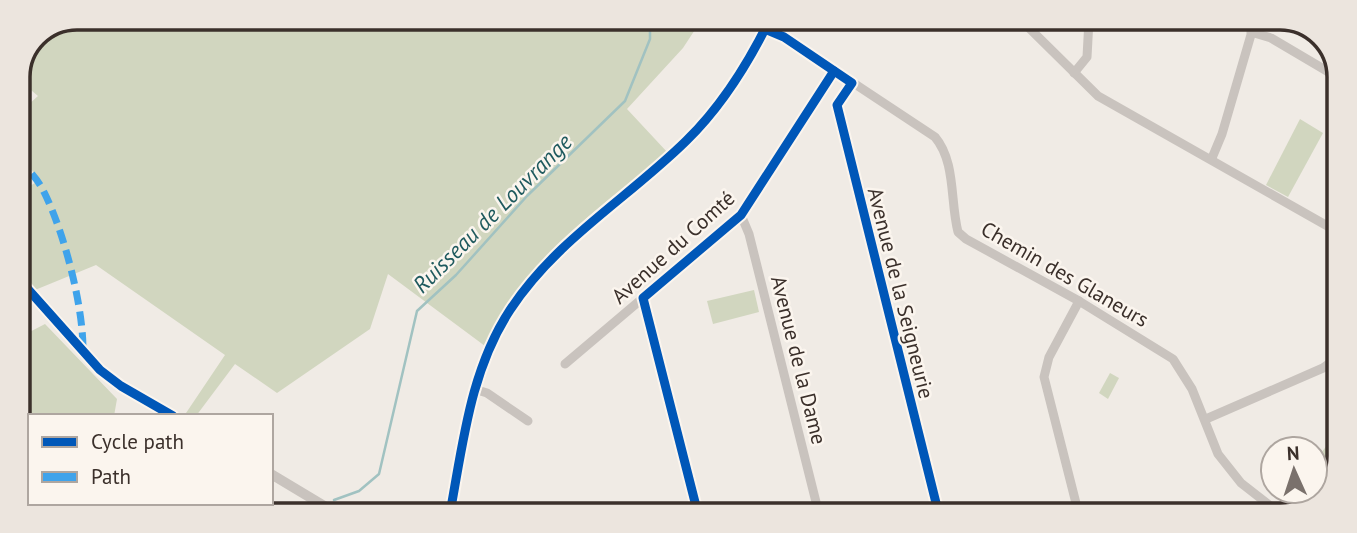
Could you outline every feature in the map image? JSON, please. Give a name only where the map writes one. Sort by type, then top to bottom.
[{"type":"street","points":[[452,503],[474,389],[508,312],[534,277],[566,242],[659,166],[702,125],[731,89],[765,30]]},
{"type":"street","name":"Chemin des Glaneurs","points":[[775,30],[929,132],[943,146],[958,232],[1079,301],[1173,359],[1183,370],[1206,419],[1218,454],[1231,472],[1268,503]]},
{"type":"street","points":[[1031,30],[1098,96],[1212,158],[1327,226]]},
{"type":"street","points":[[1074,73],[1087,57],[1088,30]]},
{"type":"street","points":[[1212,158],[1222,134],[1251,32],[1271,38],[1327,71]]},
{"type":"street","name":"Avenue du Comté","points":[[565,364],[741,215],[834,71]]},
{"type":"street","points":[[820,95],[836,105],[852,83]]},
{"type":"street","name":"Avenue de la Seigneurie","points":[[836,105],[936,503]]},
{"type":"street","name":"Avenue de la Dame","points":[[741,215],[762,284],[816,503]]},
{"type":"street","points":[[30,291],[100,370],[121,386],[170,414]]},
{"type":"street","points":[[643,298],[695,503]]},
{"type":"street","points":[[1076,503],[1044,377],[1049,357],[1079,301]]},
{"type":"street","points":[[1206,419],[1327,365]]},
{"type":"street","points":[[474,389],[488,393],[528,421]]},
{"type":"street","points":[[273,475],[319,503]]},
{"type":"green space","points":[[77,30],[695,30],[683,48],[627,109],[668,153],[588,217],[541,262],[520,287],[485,346],[388,274],[370,329],[277,393],[235,364],[198,414],[185,414],[225,355],[96,265],[35,290],[30,284],[30,186],[40,180],[30,168],[30,103],[38,96],[30,89],[33,59],[51,38],[59,33]]},
{"type":"green space","points":[[1300,119],[1323,133],[1288,197],[1266,185]]},
{"type":"green space","points":[[754,290],[759,312],[713,324],[707,301]]},
{"type":"green space","points":[[45,324],[117,399],[114,414],[30,414],[30,332]]},
{"type":"green space","points":[[1110,373],[1119,378],[1108,399],[1099,393]]},
{"type":"waterway","name":"Ruisseau de Louvrange","points":[[334,500],[359,491],[379,474],[417,311],[456,275],[527,196],[625,101],[650,39],[650,30]]},
{"type":"marked path","points":[[30,171],[42,187],[59,227],[76,291],[83,349]]},
{"type":"cycle path","points":[[452,503],[477,383],[496,333],[510,310],[528,285],[570,241],[699,128],[733,84],[764,30]]},
{"type":"cycle path","points":[[767,30],[784,37],[852,83],[837,105],[936,503]]},
{"type":"cycle path","points":[[695,503],[643,298],[741,215],[834,71]]},
{"type":"cycle path","points":[[30,291],[100,370],[121,386],[170,414]]}]
